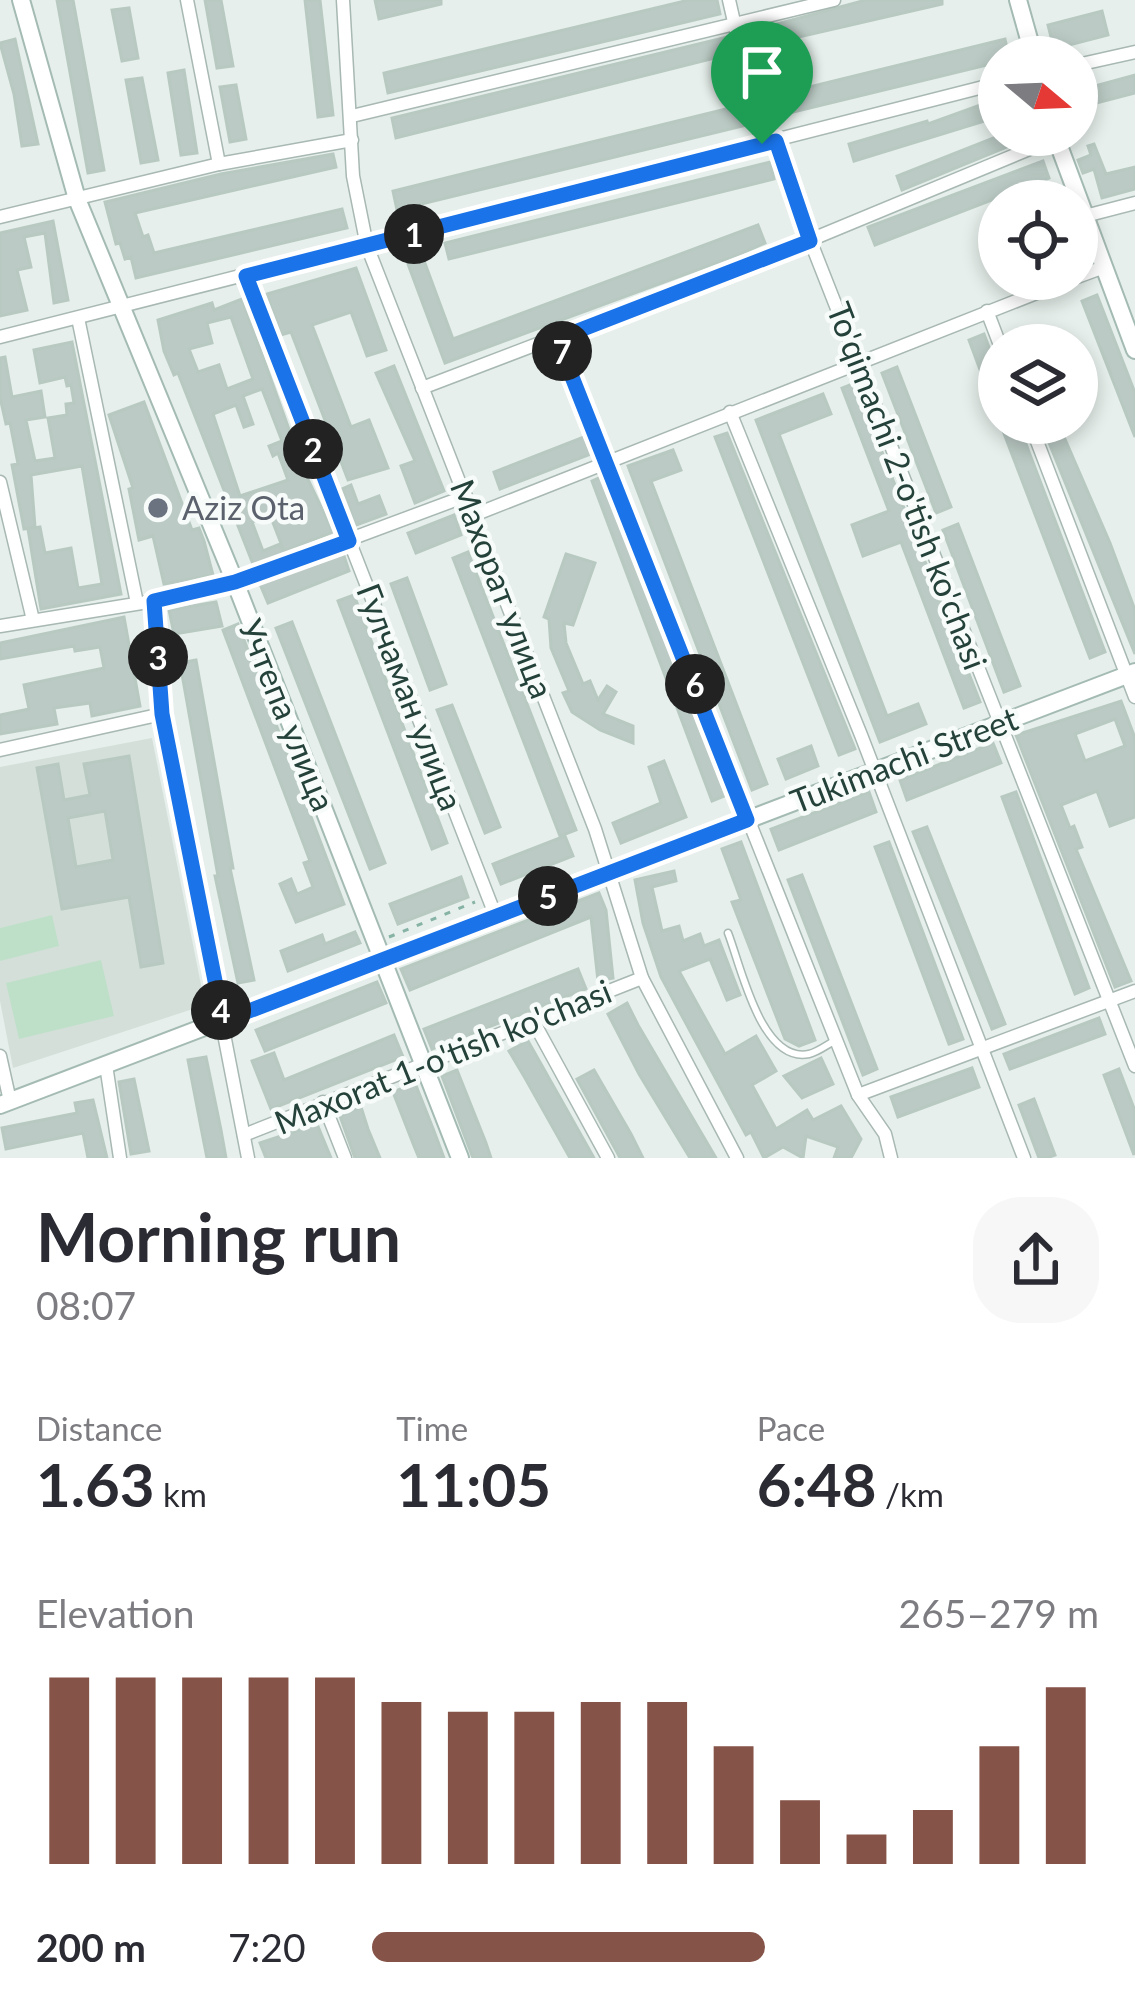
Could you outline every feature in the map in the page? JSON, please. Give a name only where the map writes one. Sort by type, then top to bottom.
[{"type":"street","name":"Учтепа улица","points":[[21,0],[77,199],[235,582],[460,1158]]},
{"type":"street","points":[[188,0],[218,164]]},
{"type":"street","name":"Махорат улица","points":[[343,0],[353,176],[367,246],[474,515],[608,872],[642,978],[736,1158]]},
{"type":"street","name":"To'qimachi 2-o'tish ko'chasi","points":[[729,0],[769,142],[1135,1066]]},
{"type":"street","points":[[352,116],[834,0]]},
{"type":"street","points":[[1018,0],[1028,36]]},
{"type":"street","points":[[1098,60],[1135,52]]},
{"type":"street","points":[[0,337],[978,88]]},
{"type":"street","points":[[0,217],[218,164],[352,140]]},
{"type":"street","points":[[422,388],[810,241],[1011,156]]},
{"type":"street","points":[[1098,212],[1135,202]]},
{"type":"street","points":[[1098,251],[1135,350]]},
{"type":"street","points":[[1098,269],[1104,267]]},
{"type":"street","name":"Гулчаман улица","points":[[246,276],[496,917]]},
{"type":"street","points":[[474,515],[1014,300]]},
{"type":"street","points":[[987,310],[992,324]]},
{"type":"street","points":[[78,318],[136,603]]},
{"type":"street","points":[[557,339],[858,1095],[885,1133],[891,1158]]},
{"type":"street","points":[[730,412],[1024,1158]]},
{"type":"street","points":[[1038,444],[1131,674],[1135,698]]},
{"type":"street","points":[[0,482],[33,620]]},
{"type":"street","points":[[0,626],[154,601],[235,582],[466,496]]},
{"type":"street","points":[[154,601],[162,714],[248,1158]]},
{"type":"street","name":"Tukimachi Street","points":[[5,1103],[1131,674]]},
{"type":"street","points":[[0,750],[162,714]]},
{"type":"street","name":"Maxorat 1-o'tish ko'chasi","points":[[244,1136],[642,978]]},
{"type":"street","points":[[858,1095],[1135,992]]},
{"type":"street","points":[[532,1019],[608,1158]]},
{"type":"street","points":[[0,1056],[5,1103]]},
{"type":"street","points":[[106,1065],[120,1158]]},
{"type":"street","points":[[323,1102],[345,1158]]},
{"type":"lane","points":[[728,933],[774,1044],[790,1053],[809,1054],[836,1040]]},
{"type":"path","points":[[392,940],[390,936],[488,896]]},
{"type":"shaded area","points":[[152,738],[205,1005],[13,1068],[0,1001],[0,767]]},
{"type":"green space","points":[[52,915],[59,946],[0,961],[0,928]]},
{"type":"green space","points":[[101,960],[114,1016],[19,1039],[6,983]]},
{"type":"building","points":[[57,0],[73,0],[104,170],[88,173]]},
{"type":"building","points":[[205,0],[221,0],[233,66],[217,68]]},
{"type":"building","points":[[305,0],[320,0],[333,115],[318,117]]},
{"type":"building","points":[[375,0],[441,0],[441,4],[379,19]]},
{"type":"building","points":[[689,0],[717,0],[720,14],[388,93],[384,73]]},
{"type":"building","points":[[866,0],[942,0],[942,4],[751,48],[747,32]]},
{"type":"building","points":[[129,8],[138,58],[122,61],[112,10]]},
{"type":"building","points":[[1102,11],[1108,35],[1051,36],[1048,25]]},
{"type":"building","points":[[727,37],[731,54],[396,138],[392,118]]},
{"type":"building","points":[[15,39],[38,144],[22,146],[0,43]]},
{"type":"building","points":[[978,46],[978,67],[777,116],[772,96]]},
{"type":"building","points":[[184,70],[197,153],[181,155],[168,73]]},
{"type":"building","points":[[1135,75],[1135,93],[1098,103],[1098,85]]},
{"type":"building","points":[[142,78],[158,160],[141,163],[126,80]]},
{"type":"building","points":[[236,85],[246,139],[230,142],[220,87]]},
{"type":"building","points":[[742,105],[747,125],[397,210],[393,191]]},
{"type":"building","points":[[978,106],[978,123],[854,161],[849,144]]},
{"type":"building","points":[[978,144],[978,156],[985,156],[902,190],[897,176]]},
{"type":"building","points":[[333,154],[336,167],[135,213],[154,253],[342,209],[347,228],[136,278],[131,257],[125,259],[120,243],[116,244],[105,202]]},
{"type":"building","points":[[1098,154],[1106,174],[1135,167],[1135,189],[1102,198],[1094,169],[1083,173],[1078,160]]},
{"type":"building","points":[[1043,161],[1049,178],[1044,180],[993,180]]},
{"type":"building","points":[[770,162],[774,179],[449,259],[445,243]]},
{"type":"building","points":[[978,186],[978,205],[875,245],[868,227]]},
{"type":"building","points":[[53,221],[68,300],[54,303],[45,233],[24,237],[31,267],[17,270],[27,310],[0,316],[0,233]]},
{"type":"building","points":[[758,225],[765,243],[445,363],[408,264],[423,258],[453,339]]},
{"type":"building","points":[[356,268],[386,350],[367,356],[351,312],[312,325],[351,427],[369,420],[388,468],[348,480],[291,332],[281,335],[267,294]]},
{"type":"building","points":[[1098,298],[1135,393],[1135,437],[1098,342],[1098,324],[1091,324],[1082,301]]},
{"type":"building","points":[[242,299],[304,471],[333,532],[284,551],[270,515],[252,522],[263,551],[280,544],[283,553],[253,564],[178,373],[174,375],[164,351],[158,320],[212,303],[214,310]],"holes":[[[231,317],[253,379],[227,389],[219,365],[198,372],[189,349],[212,343],[207,323]],[[262,389],[282,441],[269,446],[273,456],[278,453],[288,480],[240,496],[213,414],[236,405],[244,427],[253,424],[243,396]]]},
{"type":"building","points":[[978,336],[978,364],[969,340]]},
{"type":"building","points":[[72,342],[121,594],[41,609],[28,529],[40,527],[45,553],[71,548],[78,588],[102,584],[82,466],[31,475],[35,527],[24,529],[12,465],[18,464],[0,397],[0,358],[5,357],[12,397],[41,391],[45,417],[26,420],[35,461],[55,458],[48,418],[67,415],[66,404],[74,403],[71,385],[67,386],[65,377],[40,383],[34,350]]},
{"type":"building","points":[[394,366],[444,491],[415,503],[401,466],[415,461],[376,373]]},
{"type":"building","points":[[897,367],[951,507],[936,513],[882,373]]},
{"type":"building","points":[[855,383],[980,702],[964,708],[901,542],[863,556],[852,525],[889,511],[842,388]]},
{"type":"building","points":[[823,394],[831,414],[779,434],[887,716],[918,704],[926,724],[880,742],[756,420]]},
{"type":"building","points":[[144,402],[192,530],[199,528],[213,575],[164,584],[153,536],[139,540],[129,489],[133,488],[109,415]]},
{"type":"building","points":[[727,433],[855,749],[839,755],[715,437]]},
{"type":"building","points":[[584,437],[591,454],[500,489],[494,472]]},
{"type":"building","points":[[1008,444],[1026,444],[1105,652],[1090,658]]},
{"type":"building","points":[[1050,444],[1067,444],[1110,543],[1135,610],[1135,654]]},
{"type":"building","points":[[673,450],[681,470],[651,481],[767,784],[752,790],[628,466]]},
{"type":"building","points":[[601,477],[727,795],[712,801],[592,481]]},
{"type":"building","points":[[351,485],[358,504],[379,496],[386,514],[356,525],[342,489]]},
{"type":"building","points":[[454,515],[461,535],[416,553],[408,533]]},
{"type":"building","points":[[958,524],[1020,686],[1004,692],[943,530]]},
{"type":"building","points":[[468,552],[576,830],[560,836],[453,558]]},
{"type":"building","points":[[343,553],[349,571],[268,603],[260,584]]},
{"type":"building","points":[[566,554],[595,563],[573,625],[564,623],[566,643],[583,684],[590,681],[598,700],[607,686],[616,692],[603,714],[633,726],[633,743],[572,712],[563,693],[569,691],[551,648],[549,619],[544,617]]},
{"type":"building","points":[[407,578],[446,684],[430,690],[391,584]]},
{"type":"building","points":[[354,595],[447,843],[432,849],[338,601]]},
{"type":"building","points":[[216,602],[222,626],[174,634],[169,610]]},
{"type":"building","points":[[124,617],[140,706],[92,716],[90,703],[54,708],[57,724],[0,734],[0,715],[29,709],[24,685],[104,668],[100,647],[75,651],[74,646],[0,659],[0,643]]},
{"type":"building","points":[[292,622],[385,863],[370,869],[276,628]]},
{"type":"building","points":[[238,624],[344,904],[296,922],[280,884],[291,879],[297,894],[313,887],[304,863],[310,861],[223,630]]},
{"type":"building","points":[[196,660],[230,868],[254,980],[238,983],[180,663]]},
{"type":"building","points":[[1121,701],[1135,738],[1135,817],[1110,826],[1097,791],[1061,805],[1070,828],[1074,826],[1082,847],[1076,849],[1131,981],[1115,987],[1016,735]],"holes":[[[1115,719],[1125,746],[1085,761],[1075,734]]]},
{"type":"building","points":[[452,705],[500,827],[485,833],[437,710]]},
{"type":"building","points":[[993,743],[1001,763],[907,800],[900,780]]},
{"type":"building","points":[[811,746],[818,766],[786,779],[778,759]]},
{"type":"building","points":[[129,756],[163,963],[141,967],[129,897],[62,909],[37,768],[58,764],[64,800],[90,795],[84,764]],"holes":[[[105,811],[113,860],[76,867],[68,818]]]},
{"type":"building","points":[[664,761],[686,817],[621,843],[613,823],[661,803],[649,767]]},
{"type":"building","points":[[869,792],[876,812],[779,850],[771,829]]},
{"type":"building","points":[[1016,792],[1089,988],[1075,994],[1002,797]]},
{"type":"building","points":[[927,827],[1005,1024],[992,1029],[913,832]]},
{"type":"building","points":[[565,836],[573,856],[501,884],[493,864]]},
{"type":"building","points":[[741,842],[815,1040],[799,1046],[785,1039],[732,902],[741,900],[722,849]]},
{"type":"building","points":[[889,842],[963,1039],[949,1044],[875,847]]},
{"type":"building","points":[[674,871],[676,881],[652,887],[662,931],[679,926],[683,941],[700,934],[704,946],[719,940],[740,995],[727,1000],[710,959],[679,971],[725,1054],[756,1036],[776,1071],[752,1085],[776,1129],[807,1110],[813,1120],[841,1106],[861,1139],[851,1158],[834,1158],[838,1147],[806,1136],[803,1158],[783,1147],[764,1158],[751,1132],[746,1135],[661,977],[643,923],[635,880]]},
{"type":"building","points":[[802,875],[877,1069],[863,1075],[788,880]]},
{"type":"building","points":[[461,877],[468,897],[398,924],[390,904]]},
{"type":"building","points":[[599,893],[606,910],[613,978],[598,981],[591,917],[410,990],[401,969]]},
{"type":"building","points":[[355,932],[360,943],[288,971],[281,951],[322,935],[325,944]]},
{"type":"building","points":[[578,969],[586,989],[432,1049],[424,1029]]},
{"type":"building","points":[[377,982],[386,1003],[265,1051],[256,1030]]},
{"type":"building","points":[[627,1003],[716,1158],[690,1158],[639,1074],[608,1014]]},
{"type":"building","points":[[1099,1018],[1105,1034],[1010,1069],[1004,1054]]},
{"type":"building","points":[[394,1035],[403,1057],[271,1109],[252,1061],[274,1053],[284,1080]]},
{"type":"building","points":[[528,1041],[594,1158],[570,1158],[509,1051]]},
{"type":"building","points":[[206,1057],[226,1158],[207,1158],[204,1143],[188,1060]]},
{"type":"building","points":[[821,1058],[833,1084],[802,1098],[784,1076]]},
{"type":"building","points":[[972,1068],[979,1087],[898,1117],[891,1097]]},
{"type":"building","points":[[1119,1069],[1135,1111],[1134,1155],[1104,1075]]},
{"type":"building","points":[[457,1070],[491,1158],[473,1158],[442,1076]]},
{"type":"building","points":[[594,1070],[643,1158],[620,1158],[577,1079]]},
{"type":"building","points":[[134,1079],[149,1151],[131,1154],[119,1082]]},
{"type":"building","points":[[415,1083],[444,1158],[419,1158],[393,1092]]},
{"type":"building","points":[[1034,1099],[1055,1155],[1047,1158],[1039,1158],[1019,1105]]},
{"type":"building","points":[[93,1100],[107,1158],[88,1158],[83,1133],[6,1149],[2,1128],[77,1113],[75,1103]]},
{"type":"building","points":[[361,1107],[380,1158],[355,1158],[340,1116]]},
{"type":"building","points":[[317,1124],[331,1158],[266,1158],[260,1143]]},
{"type":"place","name":"Aziz Ota","points":[[158,508]]},
{"type":"route","points":[[776,141],[810,241],[557,339],[747,820],[223,1021],[162,714],[154,601],[235,582],[349,541],[246,276],[762,144],[776,141]]}]
